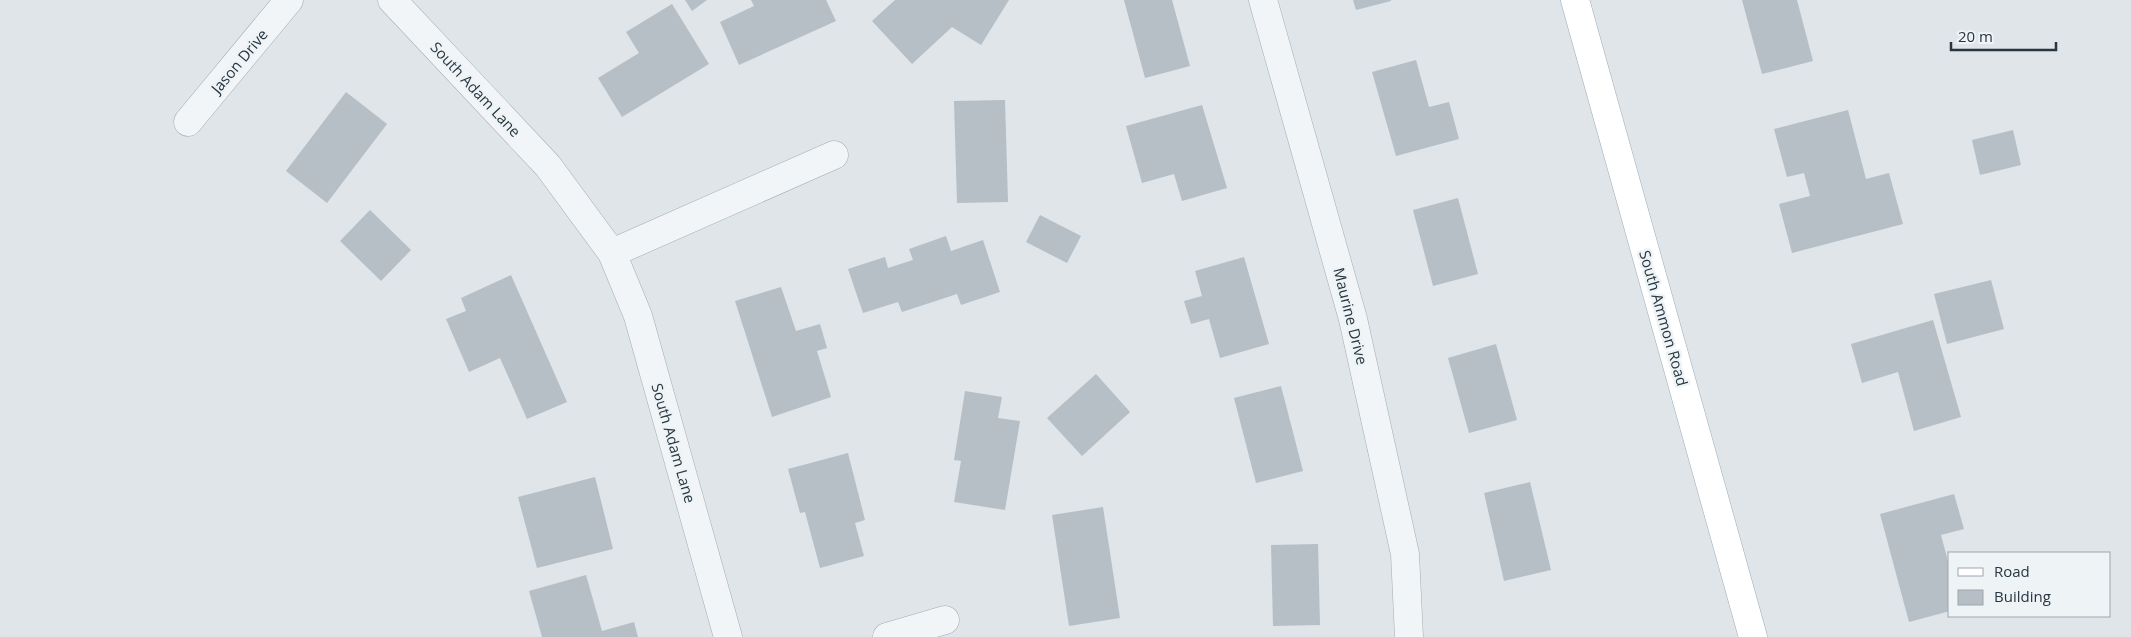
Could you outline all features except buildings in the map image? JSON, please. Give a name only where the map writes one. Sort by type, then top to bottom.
[{"type":"main road","name":"South Ammon Road","points":[[1575,0],[1753,637]]},
{"type":"street","name":"Jason Drive","points":[[188,122],[289,0]]},
{"type":"street","name":"South Adam Lane","points":[[392,0],[548,166],[612,252],[638,316],[728,637]]},
{"type":"street","name":"Maurine Drive","points":[[1263,0],[1353,319],[1405,554],[1409,637]]},
{"type":"street","points":[[612,252],[834,155]]},
{"type":"street","points":[[887,637],[945,620]]}]
